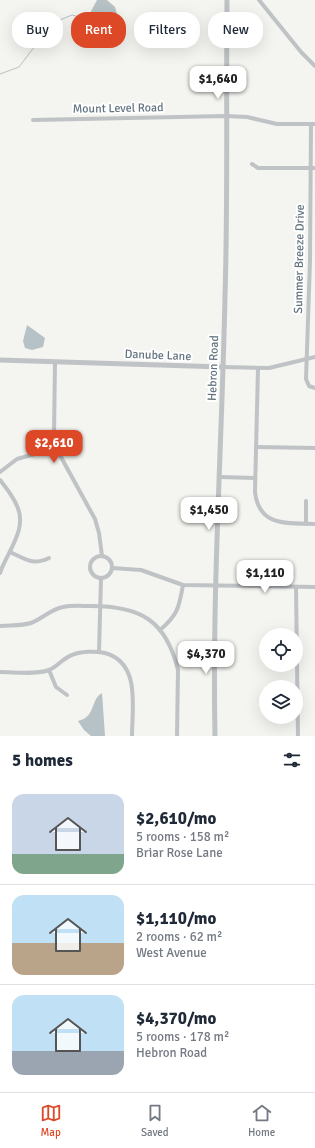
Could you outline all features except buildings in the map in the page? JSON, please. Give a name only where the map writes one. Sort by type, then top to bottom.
[{"type":"street","name":"Hebron Road","points":[[216,736],[215,586],[223,367],[227,0]]},
{"type":"street","points":[[259,0],[301,52],[315,66]]},
{"type":"street","name":"Mount Level Road","points":[[33,120],[226,116],[247,117],[277,124],[313,124]]},
{"type":"street","name":"Summer Breeze Drive","points":[[313,124],[306,381],[309,386],[315,388]]},
{"type":"street","points":[[252,164],[258,168],[313,168]]},
{"type":"street","points":[[310,262],[315,262]]},
{"type":"street","name":"Danube Lane","points":[[0,360],[269,368],[315,358]]},
{"type":"street","points":[[55,362],[54,427],[56,448],[95,519],[99,532],[102,556]]},
{"type":"street","points":[[258,368],[255,478],[256,502],[268,517],[283,523],[315,524]]},
{"type":"street","points":[[256,447],[315,448]]},
{"type":"street","points":[[0,472],[21,458],[56,448]]},
{"type":"street","points":[[220,477],[255,478]]},
{"type":"street","points":[[0,480],[18,506],[21,517],[20,530],[0,573]]},
{"type":"street","points":[[306,501],[306,524]]},
{"type":"street","points":[[10,552],[32,562],[39,563],[49,558]]},
{"type":"street","points":[[102,556],[110,561],[112,568],[109,574],[101,578],[93,574],[90,568],[95,558],[102,556]]},
{"type":"street","points":[[112,568],[141,570],[183,585],[315,587]]},
{"type":"street","points":[[99,652],[101,578]]},
{"type":"street","points":[[160,630],[173,619],[178,612],[183,585]]},
{"type":"street","points":[[296,587],[298,736]]},
{"type":"street","points":[[0,626],[32,623],[56,608],[63,607],[100,606],[126,608],[142,616],[160,630],[171,648],[178,670],[177,736]]},
{"type":"street","points":[[0,672],[49,670],[73,654],[99,652],[112,656],[120,661],[131,677],[132,736]]},
{"type":"street","points":[[49,670],[56,687],[67,695]]},
{"type":"shaded area","points":[[97,0],[107,0],[115,7],[116,12],[91,12]]},
{"type":"shaded area","points":[[27,325],[45,338],[43,347],[32,350],[25,348],[23,341]]},
{"type":"shaded area","points":[[102,693],[105,736],[91,736],[84,730],[78,721],[88,716],[98,696]]},
{"type":"waterway","points":[[0,74],[19,67],[55,22],[71,15]]}]
